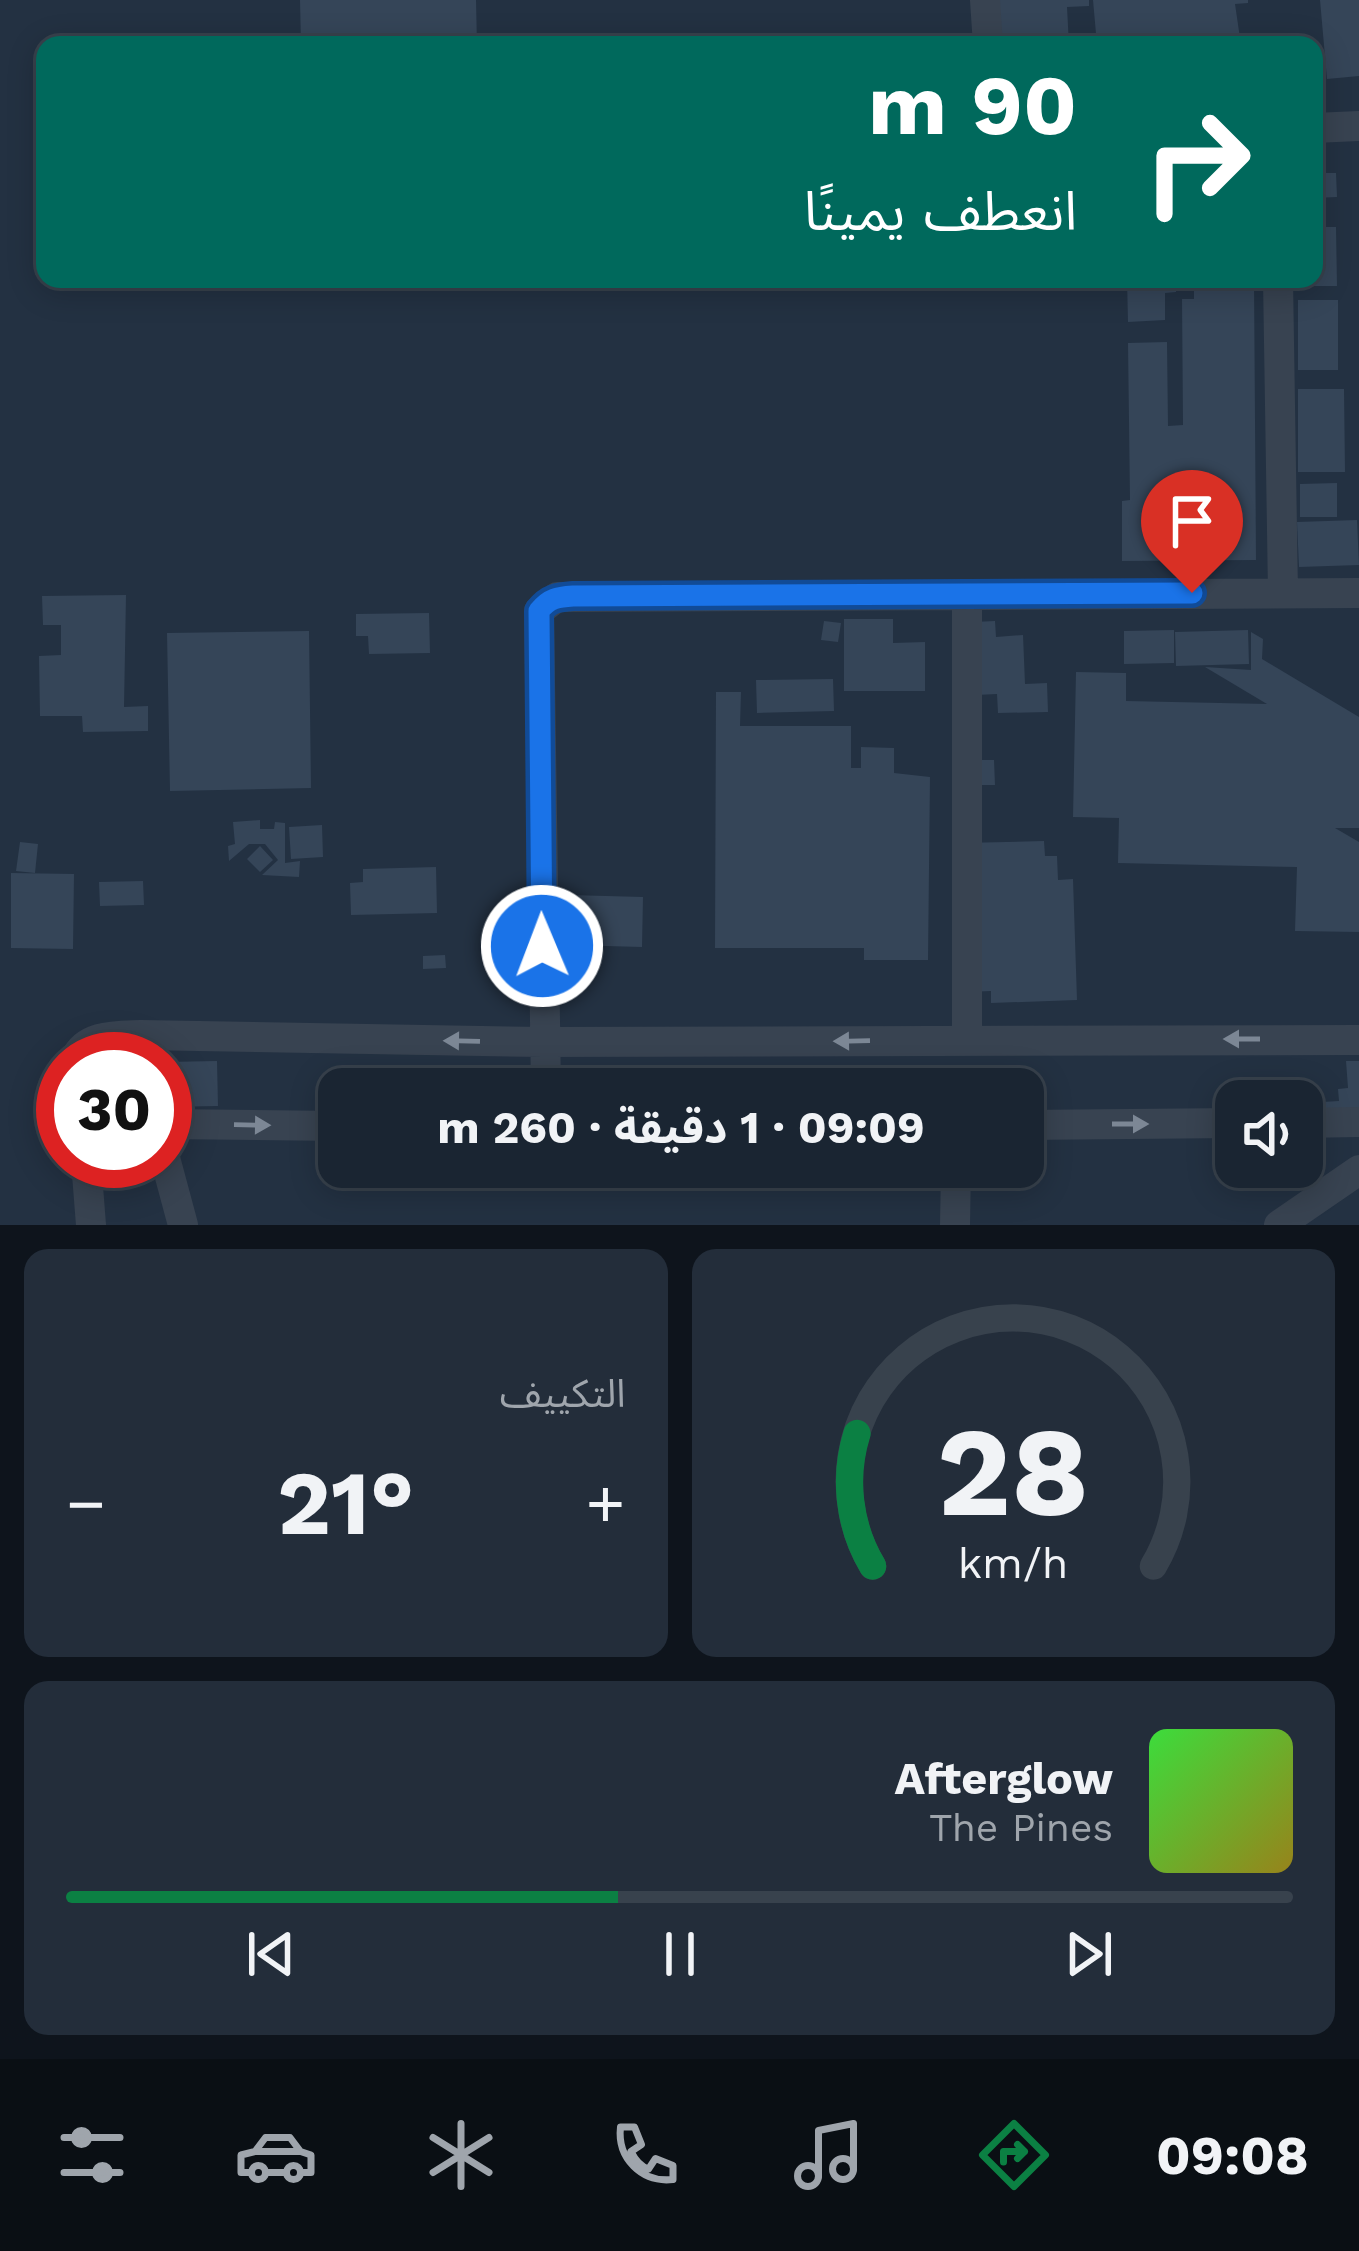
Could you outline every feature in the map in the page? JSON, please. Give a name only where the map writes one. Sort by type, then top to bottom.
[{"type":"street","points":[[985,0],[987,36]]},
{"type":"street","points":[[1323,128],[1359,126]]},
{"type":"street","points":[[1278,288],[1282,593]]},
{"type":"street","points":[[545,1068],[539,611],[545,602],[557,597],[1359,593]]},
{"type":"street","points":[[967,595],[968,1039]]},
{"type":"street","points":[[192,1047],[1359,1040]]},
{"type":"street","points":[[1323,1123],[1359,1122]]},
{"type":"street","points":[[1044,1124],[1215,1123]]},
{"type":"street","points":[[192,1124],[318,1126]]},
{"type":"street","points":[[1279,1225],[1359,1170]]},
{"type":"street","points":[[88,1188],[91,1225]]},
{"type":"street","points":[[173,1188],[183,1225]]},
{"type":"street","points":[[955,1225],[956,1188]]},
{"type":"building","points":[[300,0],[476,0],[477,36],[301,36]]},
{"type":"building","points":[[998,0],[1089,0],[1089,6],[1067,7],[1069,36],[1000,36]]},
{"type":"building","points":[[1093,0],[1248,0],[1235,4],[1240,36],[1096,36]]},
{"type":"building","points":[[1320,0],[1359,0],[1359,76],[1327,79]]},
{"type":"building","points":[[1323,173],[1336,173],[1337,197],[1323,198]]},
{"type":"building","points":[[1323,227],[1336,227],[1337,286],[1323,286]]},
{"type":"building","points":[[1127,288],[1176,288],[1176,292],[1165,293],[1165,320],[1128,322]]},
{"type":"building","points":[[1194,288],[1254,288],[1256,560],[1122,561],[1122,501],[1130,500],[1128,343],[1167,342],[1168,426],[1183,425],[1182,299],[1194,299]]},
{"type":"building","points":[[1298,300],[1338,300],[1338,370],[1298,370]]},
{"type":"building","points":[[1298,389],[1344,389],[1345,472],[1298,472]]},
{"type":"building","points":[[1337,483],[1337,517],[1300,517],[1300,484]]},
{"type":"building","points":[[1357,520],[1359,565],[1299,567],[1297,522]]},
{"type":"building","points":[[126,595],[124,707],[148,706],[148,731],[83,732],[82,716],[40,716],[39,656],[61,655],[61,625],[43,625],[42,596]]},
{"type":"building","points":[[429,613],[430,653],[369,654],[368,636],[356,636],[356,614]]},
{"type":"building","points":[[844,619],[893,619],[893,643],[925,642],[925,691],[844,691]]},
{"type":"building","points":[[824,621],[841,623],[838,642],[821,640]]},
{"type":"building","points":[[995,621],[996,637],[1023,635],[1025,684],[1047,683],[1048,712],[998,713],[997,694],[976,695],[974,622]]},
{"type":"building","points":[[1174,630],[1174,663],[1124,664],[1124,631]]},
{"type":"building","points":[[1248,630],[1249,664],[1176,666],[1175,632]]},
{"type":"building","points":[[309,631],[311,788],[170,791],[167,633]]},
{"type":"building","points":[[1251,632],[1263,639],[1262,659],[1359,717],[1359,828],[1335,828],[1359,842],[1359,932],[1295,931],[1297,867],[1118,863],[1119,818],[1073,817],[1076,672],[1126,673],[1126,701],[1267,704],[1205,667],[1251,670]]},
{"type":"building","points":[[833,679],[834,711],[757,713],[756,680]]},
{"type":"building","points":[[716,692],[741,692],[740,726],[851,726],[851,768],[861,768],[861,747],[894,748],[894,773],[930,777],[928,960],[864,960],[864,948],[715,948]]},
{"type":"building","points":[[971,760],[994,760],[995,785],[971,785]]},
{"type":"building","points":[[260,820],[260,829],[285,823],[285,863],[300,861],[299,877],[262,875],[278,860],[265,844],[249,844],[229,861],[228,846],[235,844],[233,822]]},
{"type":"building","points":[[322,825],[323,857],[291,859],[289,827]]},
{"type":"building","points":[[1044,841],[1045,856],[1057,856],[1058,880],[1073,879],[1077,1000],[991,1003],[991,991],[967,992],[961,843]]},
{"type":"building","points":[[20,842],[38,844],[35,873],[16,871]]},
{"type":"building","points":[[260,846],[273,860],[260,872],[247,859]]},
{"type":"building","points":[[436,867],[437,913],[351,915],[350,883],[363,882],[363,869]]},
{"type":"building","points":[[11,873],[74,874],[73,949],[11,948]]},
{"type":"building","points":[[143,881],[144,905],[100,906],[99,882]]},
{"type":"building","points":[[533,894],[643,897],[642,947],[532,944]]},
{"type":"building","points":[[445,955],[446,968],[423,969],[423,956]]},
{"type":"building","points":[[192,1061],[217,1061],[218,1106],[192,1106]]},
{"type":"building","points":[[1346,1061],[1359,1061],[1359,1133],[1323,1135],[1323,1102],[1339,1101],[1338,1089],[1348,1088]]},
{"type":"route","points":[[542,946],[539,611],[545,602],[573,596],[1192,593]]}]
